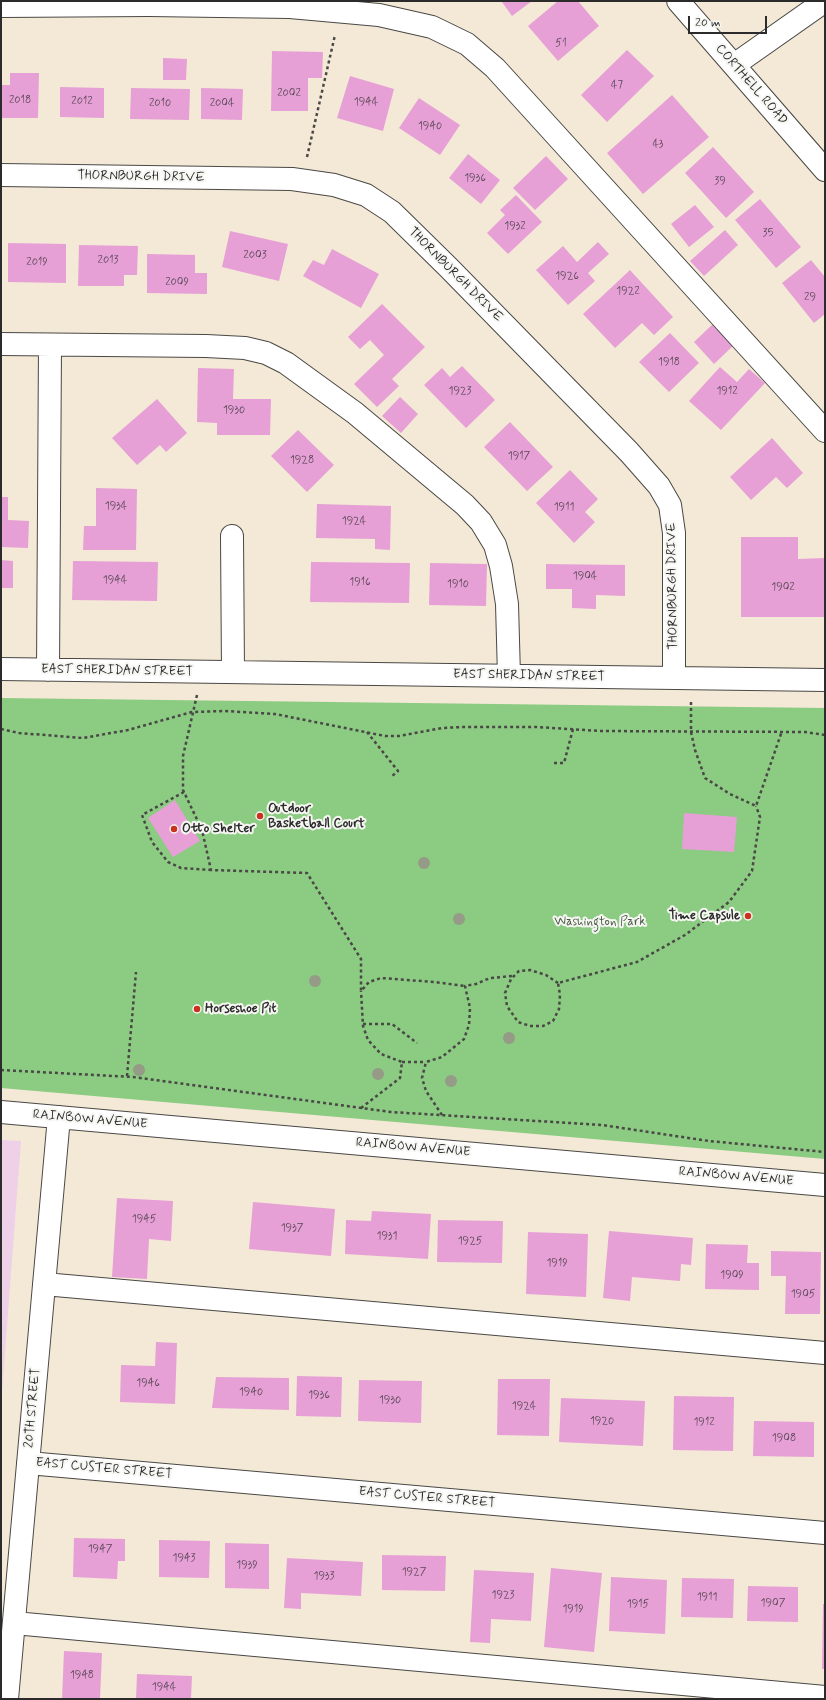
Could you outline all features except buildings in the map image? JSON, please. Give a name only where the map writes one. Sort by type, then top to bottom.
[{"type":"street","name":"CORTHELL ROAD","points":[[678,1],[825,170]]},
{"type":"street","points":[[734,65],[825,1]]},
{"type":"street","points":[[1,6],[149,5],[290,8],[379,15],[432,27],[467,44],[496,68],[825,431]]},
{"type":"street","name":"THORNBURGH DRIVE","points":[[1,176],[302,180],[334,185],[366,195],[392,212],[449,268],[618,441],[658,486],[670,505],[674,533],[682,678]]},
{"type":"street","points":[[1,344],[206,346],[245,348],[266,353],[286,363],[342,404],[465,505],[481,522],[495,544],[501,566],[506,604],[509,676]]},
{"type":"street","points":[[48,670],[50,345]]},
{"type":"street","points":[[232,536],[233,672]]},
{"type":"street","name":"EAST SHERIDAN STREET","points":[[1,669],[825,680]]},
{"type":"street","name":"RAINBOW AVENUE","points":[[1,1112],[825,1185]]},
{"type":"street","name":"20TH STREET","points":[[7,1699],[59,1117]]},
{"type":"street","points":[[44,1284],[825,1353]]},
{"type":"street","name":"EAST CUSTER STREET","points":[[28,1463],[825,1533]]},
{"type":"street","points":[[14,1623],[825,1697]]},
{"type":"path","points":[[302,180],[340,12]]},
{"type":"path","points":[[204,672],[192,712],[183,756],[184,792],[202,830],[211,870]]},
{"type":"path","points":[[682,678],[695,750],[705,778],[730,794],[756,806]]},
{"type":"path","points":[[1,729],[19,733],[83,738],[128,730],[192,712],[225,711],[275,714],[385,736],[399,736],[442,728],[463,727],[537,727],[600,731],[782,731],[805,732],[825,736]]},
{"type":"path","points":[[554,763],[564,763],[573,729]]},
{"type":"path","points":[[558,983],[637,962],[685,935],[729,902],[752,871],[760,817],[756,806],[782,731]]},
{"type":"path","points":[[367,732],[398,771],[391,777]]},
{"type":"path","points":[[184,792],[142,815],[152,842],[168,862],[180,868],[307,873],[361,959],[363,1024],[368,1040],[381,1054],[402,1062],[426,1062],[442,1057],[464,1039],[469,1025],[470,1008],[465,986]]},
{"type":"path","points":[[530,970],[546,975],[558,983],[560,995],[559,1009],[552,1020],[543,1026],[530,1026],[518,1022],[507,1006],[505,993],[511,979],[520,971],[530,970]]},
{"type":"path","points":[[127,1076],[136,972]]},
{"type":"path","points":[[361,991],[369,982],[381,978],[465,986],[490,978],[514,976]]},
{"type":"path","points":[[363,1024],[392,1024],[417,1043]]},
{"type":"path","points":[[360,1108],[400,1078],[402,1062]]},
{"type":"path","points":[[426,1062],[422,1078],[426,1091],[442,1115]]},
{"type":"path","points":[[1,1070],[127,1076],[360,1108],[442,1115],[602,1125],[709,1142],[825,1152]]},
{"type":"shaded area","points":[[1,1140],[21,1141],[1,1405]]},
{"type":"green space","name":"Washington Park","points":[[1,698],[825,708],[825,1159],[1,1088]]},
{"type":"place","name":"Outdoor Basketball Court","points":[[260,816]]},
{"type":"place","name":"Otto Shelter","points":[[174,829]]},
{"type":"place","name":"Time Capsule","points":[[748,916]]},
{"type":"place","name":"Horseshoe Pit","points":[[197,1009]]}]
